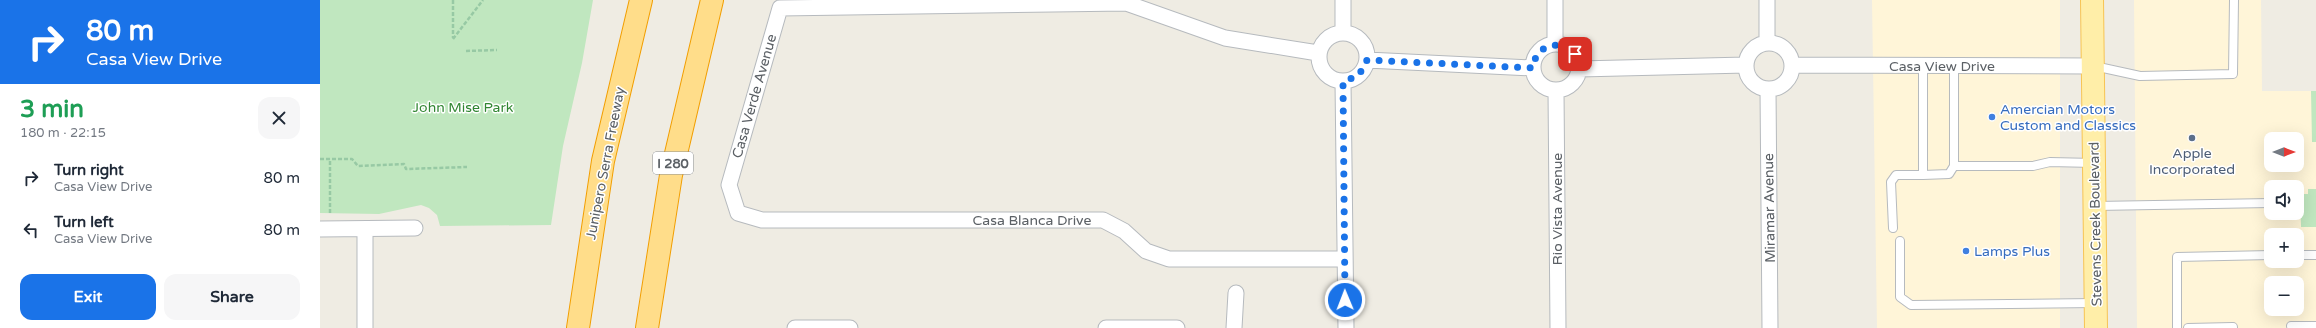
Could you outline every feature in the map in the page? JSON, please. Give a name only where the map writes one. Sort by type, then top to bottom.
[{"type":"highway","name":"Junipero Serra Freeway","points":[[578,328],[603,161],[641,0]]},
{"type":"highway","name":"I 280","points":[[647,328],[671,175],[712,0]]},
{"type":"main road","name":"Stevens Creek Boulevard","points":[[2092,0],[2096,328]]},
{"type":"street","points":[[1343,0],[1343,32]]},
{"type":"street","points":[[1555,0],[1555,44]]},
{"type":"street","points":[[1767,0],[1767,43]]},
{"type":"street","points":[[1126,2],[1225,38],[1318,53]]},
{"type":"street","name":"Casa Verde Avenue","points":[[729,185],[780,8],[1126,2]]},
{"type":"street","points":[[1343,32],[1351,34],[1361,41],[1366,52],[1367,60],[1359,75],[1343,82],[1335,80],[1324,73],[1318,62],[1318,53],[1327,38],[1334,33],[1343,32]]},
{"type":"street","points":[[1767,43],[1780,45],[1786,50],[1792,65],[1788,78],[1783,84],[1768,89],[1757,86],[1750,80],[1746,65],[1748,55],[1753,49],[1767,43]]},
{"type":"street","points":[[1555,44],[1570,49],[1578,62],[1578,69],[1571,84],[1564,89],[1556,90],[1548,89],[1540,84],[1533,68],[1534,61],[1542,49],[1555,44]]},
{"type":"street","points":[[1367,60],[1533,68]]},
{"type":"street","points":[[1578,69],[1746,65]]},
{"type":"street","name":"Casa View Drive","points":[[1792,65],[2093,66]]},
{"type":"street","points":[[1343,82],[1346,328]]},
{"type":"street","name":"Miramar Avenue","points":[[1768,89],[1770,328]]},
{"type":"street","name":"Rio Vista Avenue","points":[[1556,90],[1558,328]]},
{"type":"street","name":"Casa Blanca Drive","points":[[729,185],[738,213],[762,220],[1103,220],[1124,231],[1146,251],[1169,259],[1344,259]]},
{"type":"street","points":[[320,229],[415,228]]},
{"type":"street","points":[[365,229],[365,328]]},
{"type":"street","points":[[1234,328],[1236,293]]},
{"type":"street","points":[[795,328],[850,328]]},
{"type":"street","points":[[1106,328],[1177,328]]},
{"type":"lane","points":[[2093,66],[2140,76],[2233,74],[2234,0]]},
{"type":"lane","points":[[1923,66],[1923,175]]},
{"type":"lane","points":[[1893,228],[1891,182],[1893,177],[1896,175],[1949,174],[1954,166],[1954,66]]},
{"type":"lane","points":[[1954,166],[2033,166],[2050,162],[2094,163]]},
{"type":"lane","points":[[2095,206],[2264,203]]},
{"type":"lane","points":[[1900,241],[1900,297],[1911,305],[2096,303]]},
{"type":"lane","points":[[2177,328],[2177,257],[2264,255]]},
{"type":"lane","points":[[2304,255],[2316,255]]},
{"type":"lane","points":[[2291,326],[2316,326]]},
{"type":"lane","points":[[2188,328],[2233,327]]},
{"type":"path","points":[[453,0],[453,39],[483,0]]},
{"type":"path","points":[[466,51],[497,50]]},
{"type":"path","points":[[320,159],[352,159],[358,166],[404,164],[406,169],[466,167]]},
{"type":"path","points":[[330,159],[330,193]]},
{"type":"shaded area","points":[[1872,0],[2060,0],[2060,328],[1877,328]]},
{"type":"shaded area","points":[[2134,0],[2261,0],[2262,91],[2316,91],[2316,328],[2137,328]]},
{"type":"green space","name":"John Mise Park","points":[[320,0],[593,0],[582,63],[563,146],[551,225],[440,226],[437,215],[429,208],[421,205],[379,214],[320,213]]},
{"type":"green space","points":[[2311,91],[2316,91],[2316,142],[2312,142]]},
{"type":"green space","points":[[2308,189],[2316,189],[2316,227],[2301,227],[2301,220],[2304,220],[2304,194],[2308,194]]},
{"type":"place","name":"Amercian Motors Custom and Classics","points":[[1992,117]]},
{"type":"place","name":"Apple Incorporated","points":[[2192,138]]},
{"type":"place","name":"Lamps Plus","points":[[1966,251]]},
{"type":"route","points":[[1345,300],[1343,82],[1351,80],[1359,75],[1367,60],[1533,68],[1537,55],[1542,49],[1548,46],[1555,44],[1563,45],[1575,54]]}]
